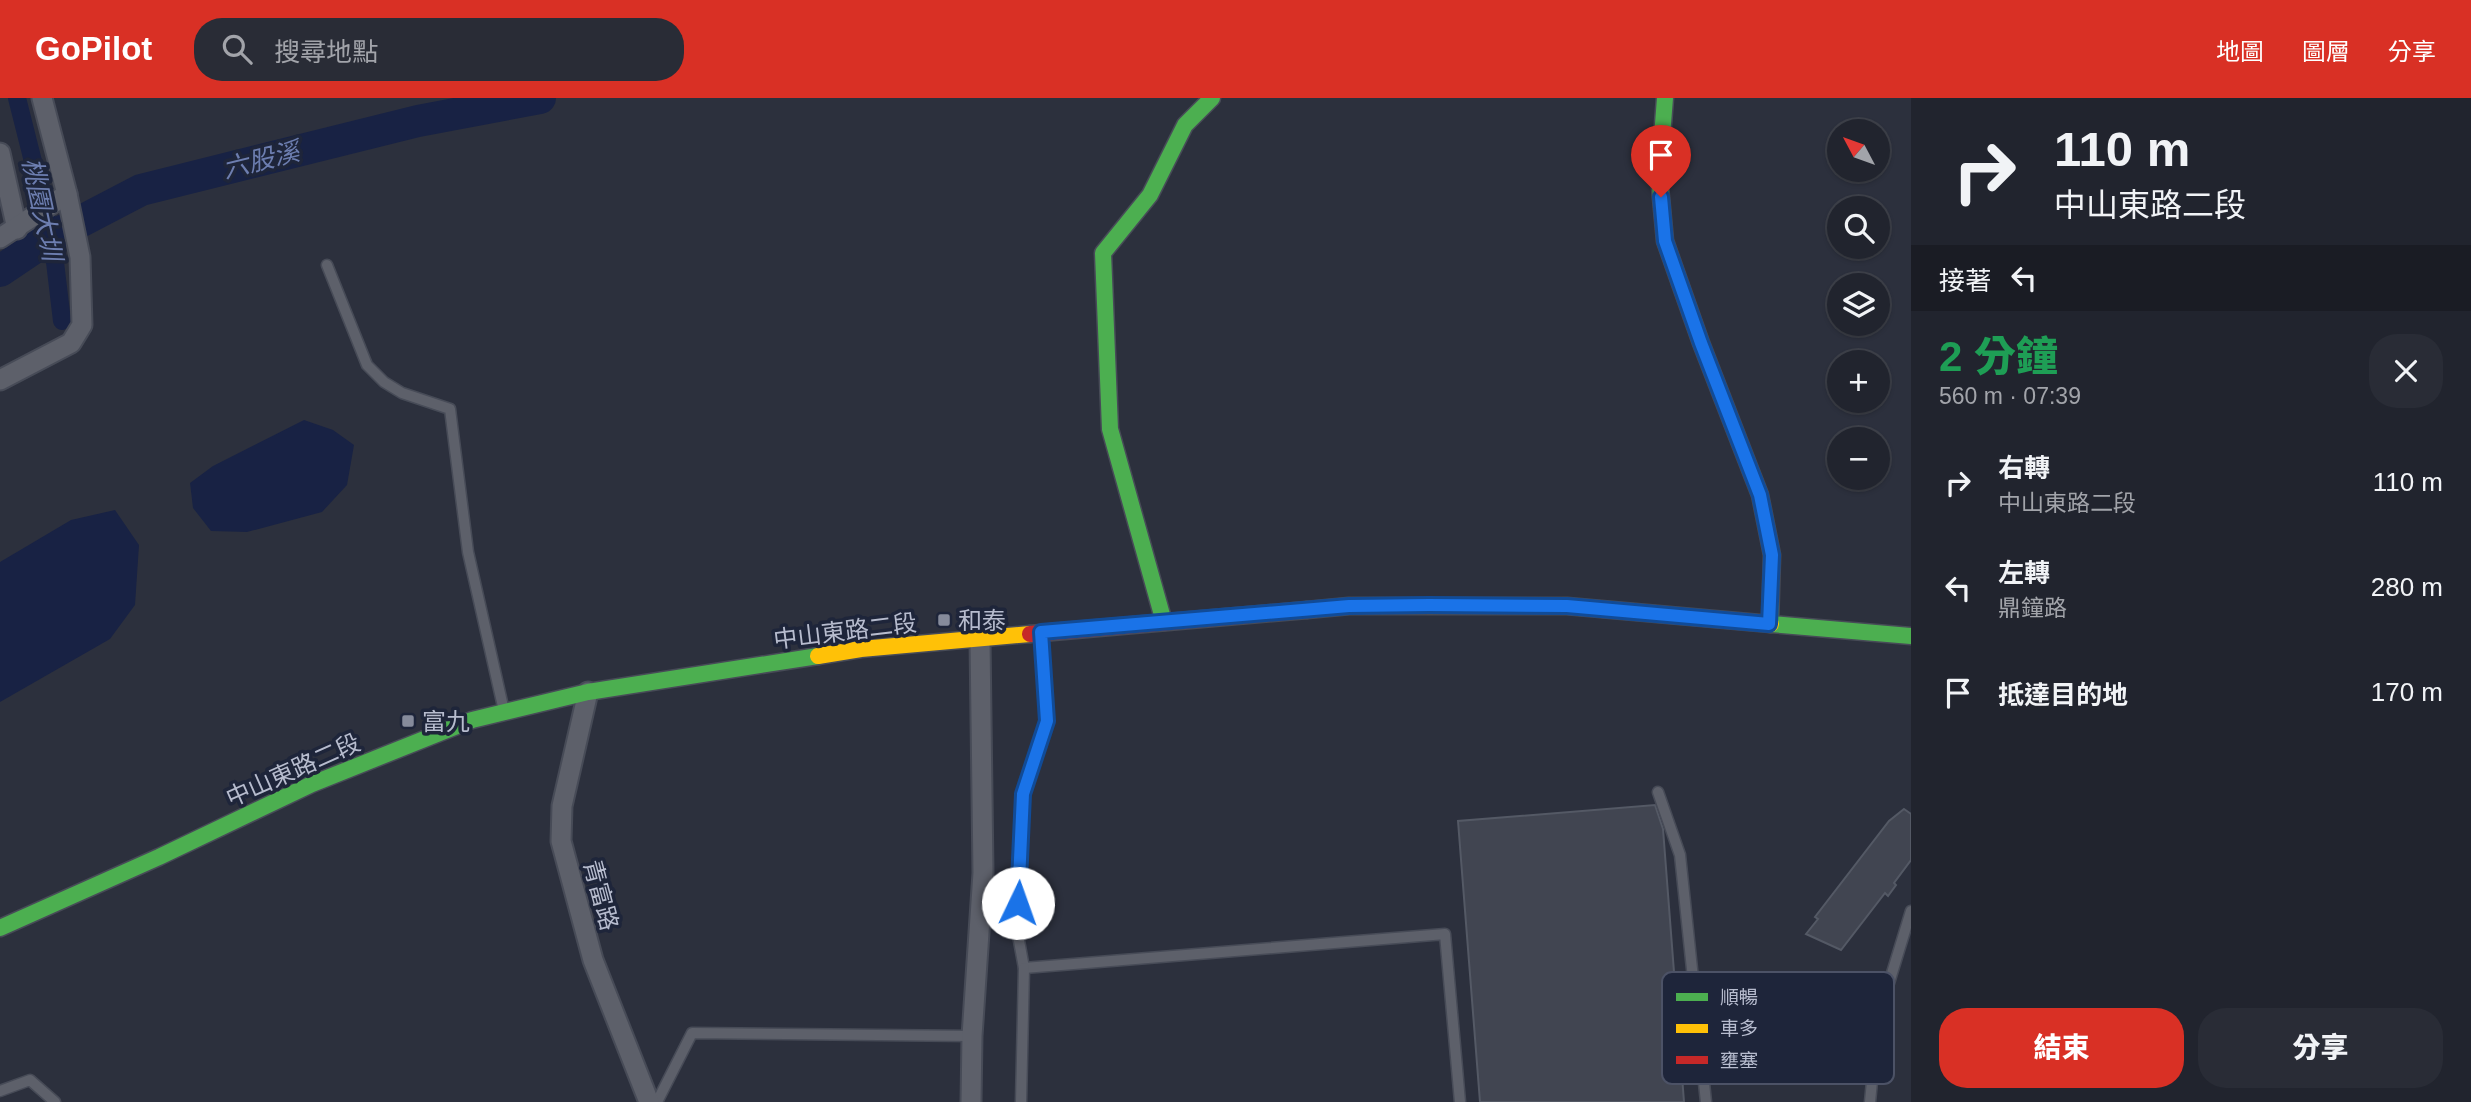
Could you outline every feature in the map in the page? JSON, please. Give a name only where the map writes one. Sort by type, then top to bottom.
[{"type":"main road","points":[[1164,622],[1110,429],[1103,253],[1150,195],[1185,125],[1212,98]]},
{"type":"main road","points":[[1665,98],[1659,176],[1665,241],[1760,495],[1772,555],[1769,624]]},
{"type":"main road","name":"中山東路二段","points":[[0,928],[159,857],[312,784],[472,719],[587,692],[861,649],[1349,606],[1567,606],[1911,636]]},
{"type":"street","points":[[0,380],[71,343],[82,325],[80,257],[42,98]]},
{"type":"street","points":[[0,153],[8,233],[67,194]]},
{"type":"street","points":[[971,1102],[972,1036],[983,873],[980,640]]},
{"type":"street","name":"青富路","points":[[587,692],[562,806],[561,841],[593,960],[649,1102]]},
{"type":"lane","points":[[327,265],[367,365],[384,382],[402,393],[450,408],[468,552],[504,711]]},
{"type":"lane","points":[[1021,1102],[1024,968],[1017,930],[1023,794],[1047,721],[1041,632]]},
{"type":"lane","points":[[1658,792],[1681,855],[1693,972]]},
{"type":"lane","points":[[1893,972],[1911,911]]},
{"type":"lane","points":[[1024,968],[1445,934],[1460,1102]]},
{"type":"lane","points":[[657,1102],[692,1033],[972,1036]]},
{"type":"lane","points":[[0,1091],[30,1080],[55,1102]]},
{"type":"lane","points":[[1704,1084],[1706,1102]]},
{"type":"lane","points":[[1870,1102],[1872,1084]]},
{"type":"water","points":[[304,420],[333,430],[354,445],[347,485],[322,512],[247,532],[211,531],[193,508],[190,483],[213,466]]},
{"type":"water","points":[[115,510],[139,545],[135,605],[110,639],[0,702],[0,562],[71,520]]},
{"type":"building","points":[[1655,805],[1663,829],[1674,972],[1662,972],[1662,1084],[1683,1084],[1684,1102],[1480,1102],[1458,821]]},
{"type":"building","points":[[1904,809],[1911,814],[1911,860],[1888,896],[1885,893],[1841,950],[1806,934],[1818,919],[1815,917],[1889,821]]},
{"type":"waterway","name":"桃園大圳","points":[[17,98],[44,205],[55,262],[62,321]]},
{"type":"waterway","name":"六股溪","points":[[0,271],[49,238],[141,190],[418,121],[540,98]]},
{"type":"traffic: fast","points":[[1164,622],[1110,429],[1103,253],[1150,195],[1185,125],[1212,98]]},
{"type":"traffic: fast","points":[[1665,98],[1659,176],[1665,241],[1760,495],[1772,555],[1770,624]]},
{"type":"traffic: fast","points":[[1771,624],[1911,636]]},
{"type":"traffic: fast","points":[[0,928],[159,857],[312,784],[472,720],[588,692],[818,656]]},
{"type":"traffic: slow","points":[[1307,610],[1349,606],[1567,606],[1771,624]]},
{"type":"traffic: slow","points":[[818,656],[861,649],[1030,634]]},
{"type":"traffic: jam","points":[[1030,634],[1307,610]]},
{"type":"place","name":"和泰","points":[[944,620]]},
{"type":"place","name":"富九","points":[[408,721]]},
{"type":"route","points":[[1018,903],[1023,794],[1047,721],[1041,632],[1349,606],[1429,605],[1567,606],[1769,624],[1772,555],[1760,495],[1665,241],[1661,197]]}]
